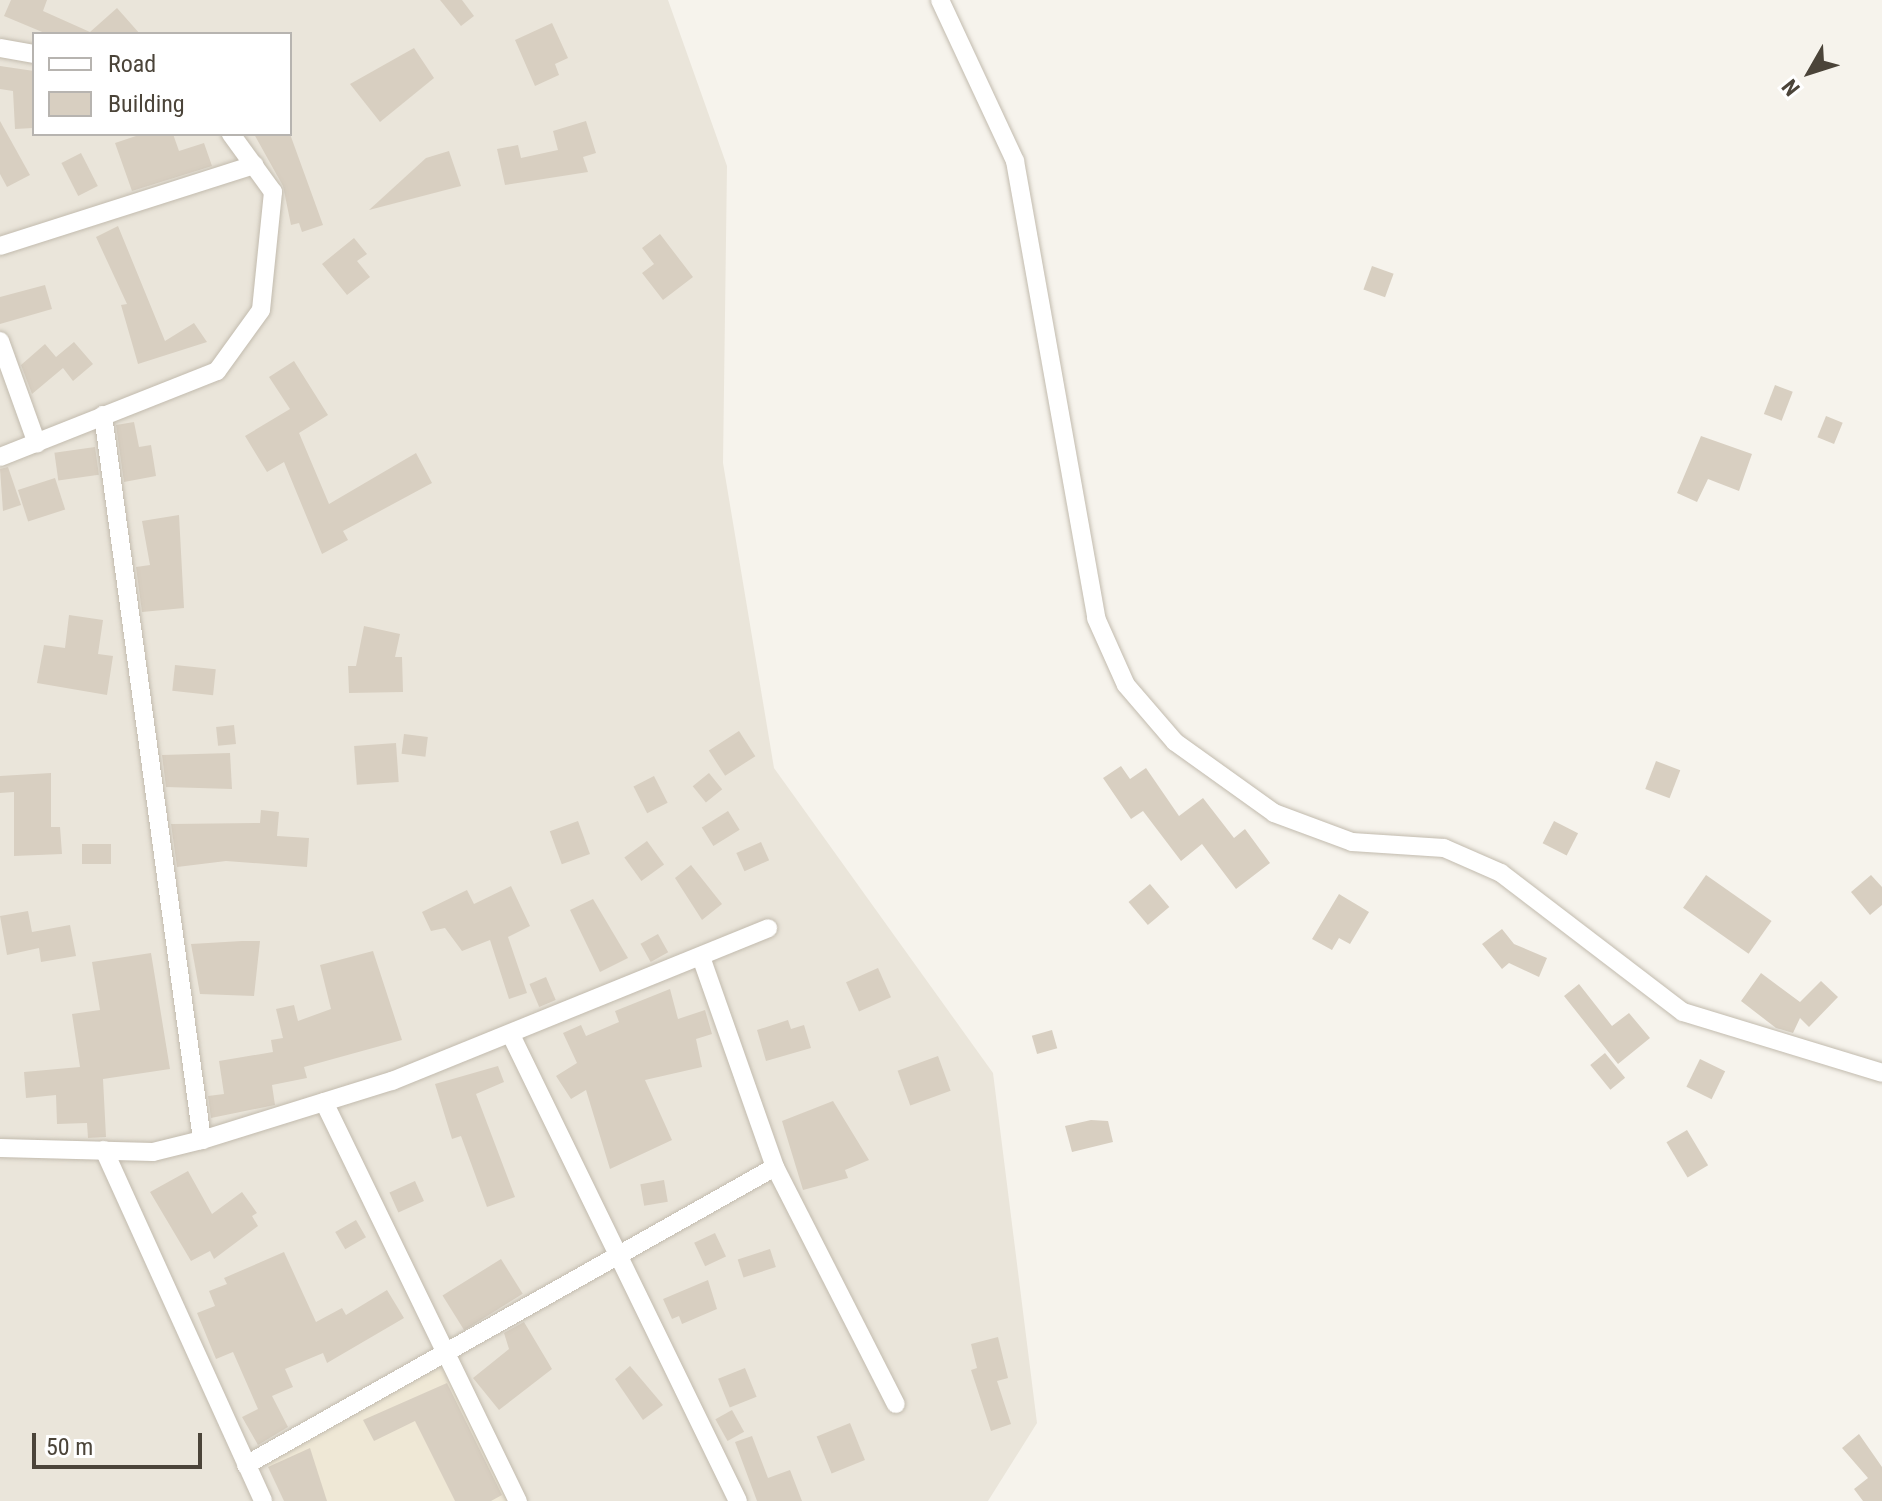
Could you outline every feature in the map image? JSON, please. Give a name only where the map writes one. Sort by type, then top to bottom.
[{"type":"street","points":[[940,0],[1015,161],[1096,618],[1126,685],[1175,742],[1274,813],[1352,842],[1444,848],[1501,873],[1683,1012],[1882,1073]]},
{"type":"street","points":[[0,48],[32,54]]},
{"type":"street","points":[[0,457],[217,371],[261,310],[273,192],[232,136]]},
{"type":"street","points":[[0,246],[254,165]]},
{"type":"street","points":[[0,341],[37,444]]},
{"type":"street","points":[[103,415],[202,1140]]},
{"type":"street","points":[[0,1148],[153,1152],[202,1140],[324,1102],[511,1035],[768,928]]},
{"type":"street","points":[[701,957],[775,1167],[896,1404]]},
{"type":"street","points":[[511,1035],[738,1501]]},
{"type":"street","points":[[324,1102],[518,1501]]},
{"type":"street","points":[[104,1150],[263,1501]]},
{"type":"street","points":[[246,1465],[618,1260],[775,1167]]},
{"type":"shaded area","points":[[0,0],[668,0],[727,166],[723,463],[774,768],[993,1073],[1037,1423],[988,1501],[0,1501]]},
{"type":"shaded area","points":[[444,1365],[510,1501],[285,1501],[266,1461]]},
{"type":"building","points":[[11,0],[47,0],[43,11],[90,32],[42,32],[4,16]]},
{"type":"building","points":[[440,0],[462,0],[474,16],[461,26]]},
{"type":"building","points":[[117,8],[138,32],[90,32]]},
{"type":"building","points":[[552,23],[568,58],[555,64],[559,75],[535,86],[515,40]]},
{"type":"building","points":[[414,48],[434,78],[380,122],[350,84]]},
{"type":"building","points":[[0,66],[32,71],[32,128],[15,129],[13,91],[0,89]]},
{"type":"building","points":[[0,121],[30,175],[7,187],[0,174]]},
{"type":"building","points":[[586,121],[596,153],[583,157],[588,172],[505,185],[497,149],[518,145],[521,158],[558,150],[553,131]]},
{"type":"building","points":[[136,136],[174,136],[179,151],[204,143],[212,166],[132,191],[115,143]]},
{"type":"building","points":[[255,136],[291,136],[323,225],[302,232],[299,223],[291,225],[283,186]]},
{"type":"building","points":[[449,151],[461,186],[369,210],[426,158]]},
{"type":"building","points":[[81,153],[98,186],[78,196],[61,163]]},
{"type":"building","points":[[118,226],[165,341],[194,323],[207,342],[138,364],[121,305],[127,304],[96,237]]},
{"type":"building","points":[[660,234],[693,277],[663,300],[642,273],[654,264],[642,248]]},
{"type":"building","points":[[354,238],[367,254],[357,261],[370,277],[347,295],[322,264]]},
{"type":"building","points":[[1372,266],[1394,274],[1385,297],[1363,289]]},
{"type":"building","points":[[45,285],[52,309],[0,324],[0,297]]},
{"type":"building","points":[[74,342],[93,364],[73,381],[63,368],[32,394],[21,365],[45,344],[56,357]]},
{"type":"building","points":[[294,361],[328,415],[299,433],[329,504],[416,453],[432,483],[343,531],[348,540],[322,554],[284,462],[267,472],[245,436],[290,409],[269,377]]},
{"type":"building","points":[[1775,385],[1793,392],[1782,421],[1764,414]]},
{"type":"building","points":[[1826,416],[1843,423],[1834,444],[1817,437]]},
{"type":"building","points":[[134,422],[139,447],[151,445],[156,476],[124,482],[116,425]]},
{"type":"building","points":[[1701,436],[1752,454],[1739,491],[1708,479],[1697,502],[1677,493]]},
{"type":"building","points":[[95,447],[99,475],[58,480],[54,453]]},
{"type":"building","points":[[8,467],[21,505],[3,511],[0,469]]},
{"type":"building","points":[[55,478],[65,509],[28,521],[18,490]]},
{"type":"building","points":[[179,515],[184,608],[142,612],[136,567],[150,565],[142,521]]},
{"type":"building","points":[[69,615],[103,620],[98,654],[113,656],[107,695],[37,683],[44,645],[65,648]]},
{"type":"building","points":[[364,626],[400,634],[395,657],[402,657],[403,692],[349,693],[348,666],[356,666]]},
{"type":"building","points":[[175,665],[216,669],[213,695],[172,691]]},
{"type":"building","points":[[234,725],[236,744],[218,746],[216,727]]},
{"type":"building","points":[[739,731],[755,756],[725,776],[709,751]]},
{"type":"building","points":[[404,734],[428,737],[425,757],[402,754]]},
{"type":"building","points":[[396,743],[399,782],[357,785],[354,746]]},
{"type":"building","points":[[230,753],[232,789],[166,787],[162,755]]},
{"type":"building","points":[[1656,761],[1680,770],[1670,798],[1645,789]]},
{"type":"building","points":[[1121,766],[1130,779],[1146,768],[1179,816],[1203,798],[1234,838],[1245,829],[1270,863],[1236,889],[1202,844],[1181,861],[1143,811],[1131,819],[1103,778]]},
{"type":"building","points":[[51,773],[51,827],[60,827],[62,854],[14,856],[14,792],[0,793],[0,776]]},
{"type":"building","points":[[709,773],[722,789],[706,803],[693,786]]},
{"type":"building","points":[[654,776],[668,803],[647,813],[634,786]]},
{"type":"building","points":[[261,810],[279,812],[277,836],[309,838],[307,867],[226,861],[177,867],[171,824],[260,823]]},
{"type":"building","points":[[728,811],[740,830],[713,846],[702,827]]},
{"type":"building","points":[[578,821],[590,854],[562,864],[550,831]]},
{"type":"building","points":[[1554,821],[1578,833],[1567,856],[1543,843]]},
{"type":"building","points":[[647,841],[664,864],[641,881],[624,857]]},
{"type":"building","points":[[761,842],[769,860],[744,871],[736,853]]},
{"type":"building","points":[[82,844],[111,844],[111,864],[82,864]]},
{"type":"building","points":[[691,865],[722,904],[702,920],[675,878]]},
{"type":"building","points":[[1706,875],[1772,921],[1749,954],[1683,908]]},
{"type":"building","points":[[1871,875],[1882,887],[1882,905],[1870,915],[1851,892]]},
{"type":"building","points":[[1150,884],[1169,907],[1148,925],[1129,902]]},
{"type":"building","points":[[511,886],[530,926],[508,937],[527,993],[509,999],[490,940],[462,951],[445,928],[431,931],[422,912],[467,890],[474,904]]},
{"type":"building","points":[[1339,894],[1369,912],[1350,944],[1339,938],[1332,950],[1312,939]]},
{"type":"building","points":[[593,899],[628,958],[600,972],[570,910]]},
{"type":"building","points":[[28,911],[32,932],[70,925],[76,956],[41,962],[39,948],[7,955],[0,916]]},
{"type":"building","points":[[1502,929],[1514,944],[1547,958],[1539,977],[1509,963],[1502,969],[1482,944]]},
{"type":"building","points":[[658,934],[668,952],[651,962],[641,944]]},
{"type":"building","points":[[260,941],[254,996],[200,994],[191,944]]},
{"type":"building","points":[[373,951],[402,1040],[304,1067],[307,1078],[272,1085],[275,1105],[211,1118],[208,1096],[224,1094],[219,1061],[273,1052],[271,1040],[283,1038],[276,1009],[294,1005],[298,1021],[331,1009],[320,965]]},
{"type":"building","points":[[151,953],[170,1069],[103,1079],[106,1137],[88,1138],[87,1123],[57,1124],[56,1095],[26,1098],[24,1072],[80,1067],[72,1014],[100,1010],[92,962]]},
{"type":"building","points":[[878,968],[891,997],[859,1011],[846,982]]},
{"type":"building","points":[[1761,973],[1800,1002],[1821,981],[1838,997],[1809,1027],[1800,1018],[1793,1033],[1776,1028],[1741,1001]]},
{"type":"building","points":[[546,977],[556,1000],[539,1007],[529,984]]},
{"type":"building","points":[[1579,984],[1612,1026],[1629,1013],[1650,1038],[1618,1064],[1564,996]]},
{"type":"building","points":[[670,989],[678,1019],[705,1010],[712,1034],[696,1039],[702,1067],[645,1080],[672,1140],[610,1169],[586,1090],[571,1099],[556,1076],[577,1063],[563,1033],[581,1025],[586,1036],[619,1022],[615,1011]]},
{"type":"building","points":[[788,1020],[791,1029],[804,1025],[811,1048],[766,1061],[757,1030]]},
{"type":"building","points":[[1052,1030],[1057,1048],[1037,1054],[1032,1036]]},
{"type":"building","points":[[1605,1053],[1625,1078],[1610,1090],[1590,1065]]},
{"type":"building","points":[[938,1056],[951,1091],[910,1105],[898,1071]]},
{"type":"building","points":[[1700,1059],[1725,1071],[1712,1099],[1686,1087]]},
{"type":"building","points":[[498,1066],[504,1082],[476,1094],[515,1197],[487,1207],[461,1136],[452,1139],[435,1084]]},
{"type":"building","points":[[833,1101],[869,1160],[845,1170],[848,1178],[803,1190],[782,1121]]},
{"type":"building","points":[[1091,1120],[1108,1121],[1113,1142],[1072,1152],[1065,1126]]},
{"type":"building","points":[[1687,1130],[1708,1165],[1688,1178],[1666,1142]]},
{"type":"building","points":[[188,1171],[212,1214],[242,1192],[257,1213],[252,1216],[258,1226],[214,1259],[210,1251],[191,1261],[150,1192]]},
{"type":"building","points":[[664,1180],[668,1202],[644,1206],[640,1184]]},
{"type":"building","points":[[415,1181],[424,1201],[398,1212],[389,1192]]},
{"type":"building","points":[[356,1220],[366,1237],[345,1249],[335,1232]]},
{"type":"building","points":[[715,1233],[726,1257],[705,1266],[694,1243]]},
{"type":"building","points":[[770,1249],[776,1267],[744,1278],[738,1260]]},
{"type":"building","points":[[284,1252],[316,1322],[342,1308],[346,1315],[387,1290],[404,1318],[327,1363],[323,1353],[285,1369],[293,1387],[272,1396],[288,1427],[258,1445],[242,1417],[258,1409],[233,1352],[216,1359],[197,1313],[215,1306],[209,1291],[227,1284],[224,1278]]},
{"type":"building","points":[[501,1259],[523,1294],[464,1330],[442,1296]]},
{"type":"building","points":[[708,1280],[717,1309],[682,1324],[679,1316],[672,1319],[663,1299]]},
{"type":"building","points":[[524,1322],[552,1369],[499,1410],[473,1378],[509,1349],[504,1333]]},
{"type":"building","points":[[998,1337],[1008,1378],[997,1381],[1011,1424],[991,1431],[971,1370],[977,1368],[971,1344]]},
{"type":"building","points":[[630,1366],[663,1405],[643,1420],[615,1379]]},
{"type":"building","points":[[745,1368],[757,1397],[730,1408],[718,1379]]},
{"type":"building","points":[[447,1383],[502,1495],[491,1501],[455,1501],[415,1421],[374,1441],[363,1420]]},
{"type":"building","points":[[732,1410],[744,1432],[728,1441],[715,1419]]},
{"type":"building","points":[[850,1423],[865,1460],[832,1474],[817,1436]]},
{"type":"building","points":[[1859,1434],[1882,1467],[1882,1501],[1863,1501],[1854,1489],[1868,1478],[1842,1448]]},
{"type":"building","points":[[752,1436],[768,1478],[790,1470],[802,1501],[757,1501],[735,1442]]},
{"type":"building","points":[[310,1448],[327,1501],[284,1501],[268,1467]]}]
